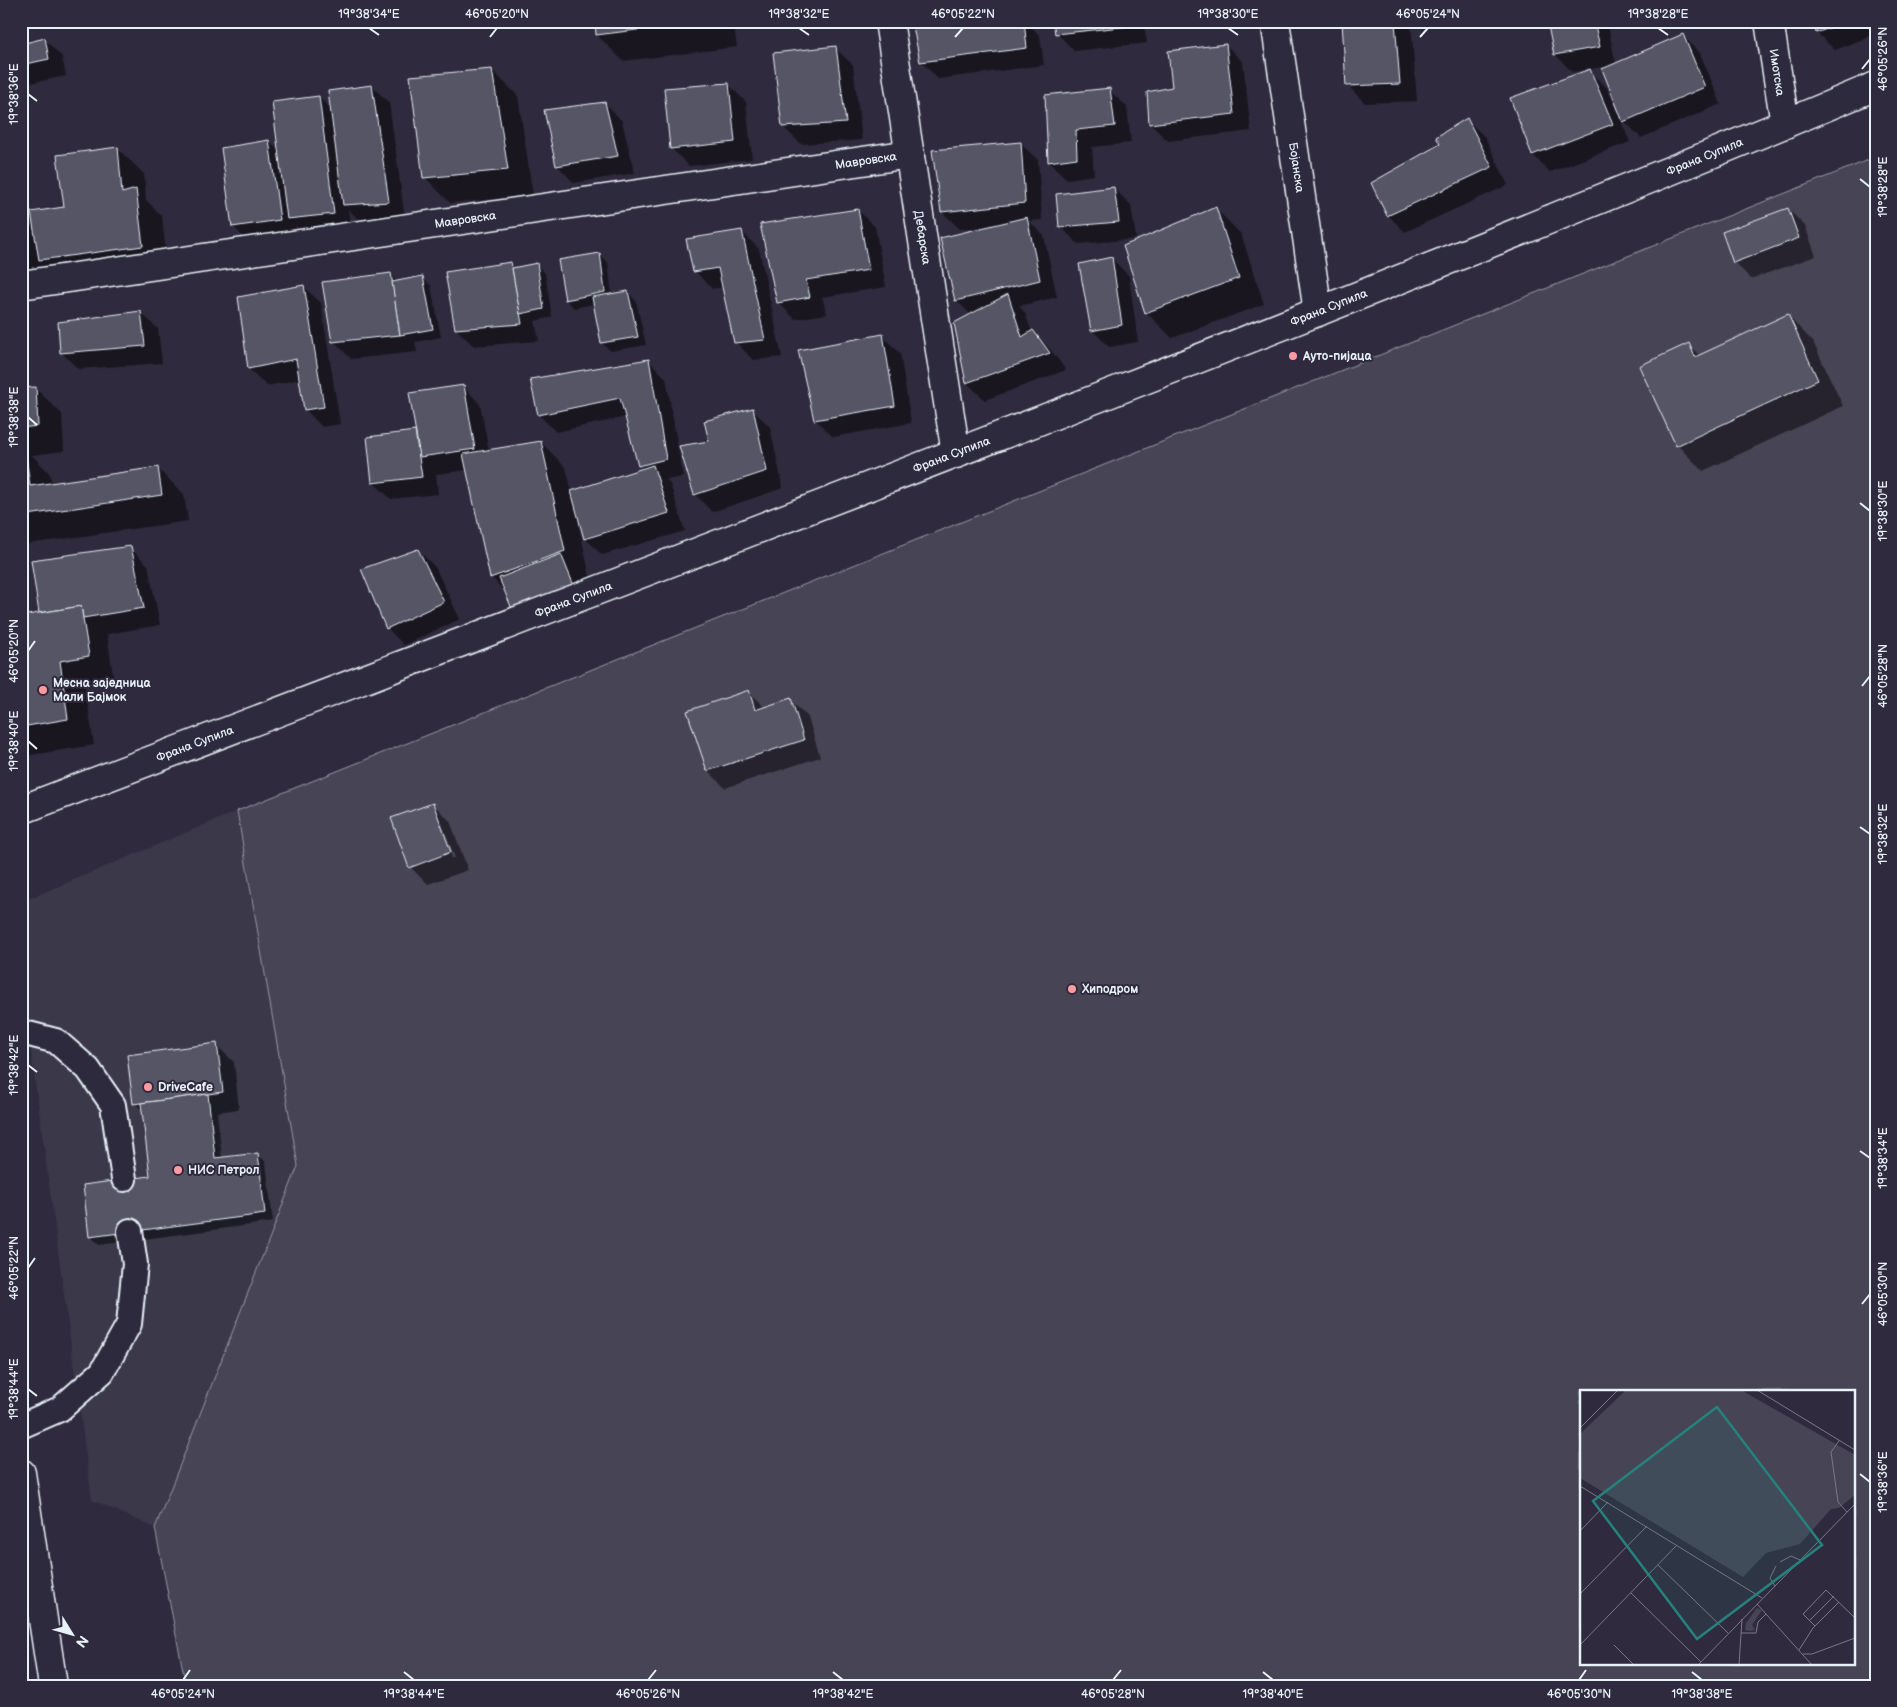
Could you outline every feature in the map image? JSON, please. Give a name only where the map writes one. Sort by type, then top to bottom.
[{"type":"street","name":"Дебарска","points":[[889,21],[956,454]]},
{"type":"street","name":"Бојанска","points":[[1276,21],[1318,312]]},
{"type":"street","name":"Имотска","points":[[1769,21],[1785,124]]},
{"type":"street","name":"Франа Супила","points":[[21,810],[956,454],[1318,312],[1876,86]]},
{"type":"street","name":"Мавровска","points":[[21,285],[910,154]]},
{"type":"street","points":[[21,1473],[53,1686]]},
{"type":"lane","points":[[21,1032],[56,1041],[88,1069],[113,1105],[124,1179]]},
{"type":"lane","points":[[21,1426],[60,1409],[102,1372],[129,1324],[135,1264],[130,1232]]},
{"type":"shaded area","name":"Хиподром","points":[[1876,157],[1876,1686],[186,1686],[155,1528],[298,1166],[237,811]]},
{"type":"shaded area","points":[[237,811],[298,1166],[155,1528],[92,1500],[21,979],[21,902]]},
{"type":"building","points":[[595,21],[710,21],[596,35]]},
{"type":"building","points":[[912,21],[965,21],[965,25],[992,21],[1024,21],[1027,48],[920,62]]},
{"type":"building","points":[[1053,21],[1130,21],[1131,26],[1055,34]]},
{"type":"building","points":[[1342,21],[1395,21],[1400,84],[1346,86]]},
{"type":"building","points":[[1547,21],[1594,21],[1600,47],[1554,55]]},
{"type":"building","points":[[1814,21],[1848,21],[1816,33]]},
{"type":"building","points":[[1683,34],[1705,87],[1623,122],[1602,69]]},
{"type":"building","points":[[45,38],[49,59],[21,65],[21,44]]},
{"type":"building","points":[[1226,44],[1234,114],[1149,124],[1147,92],[1172,87],[1168,51]]},
{"type":"building","points":[[836,46],[846,123],[782,127],[773,53]]},
{"type":"building","points":[[492,69],[508,170],[423,178],[410,76]]},
{"type":"building","points":[[1590,69],[1613,124],[1532,155],[1510,98]]},
{"type":"building","points":[[729,83],[735,142],[670,149],[664,88]]},
{"type":"building","points":[[372,85],[389,202],[343,205],[328,91]]},
{"type":"building","points":[[1110,88],[1115,126],[1076,130],[1077,158],[1048,162],[1045,95]]},
{"type":"building","points":[[319,96],[334,214],[287,219],[272,102]]},
{"type":"building","points":[[605,102],[618,156],[556,166],[544,110]]},
{"type":"building","points":[[1467,118],[1492,167],[1387,216],[1371,183],[1440,144],[1436,137]]},
{"type":"building","points":[[269,140],[280,220],[232,227],[221,148]]},
{"type":"building","points":[[1021,142],[1025,203],[941,212],[932,150]]},
{"type":"building","points":[[118,147],[122,193],[136,189],[143,246],[39,260],[31,212],[64,207],[57,155]]},
{"type":"building","points":[[1114,187],[1119,222],[1059,227],[1056,194]]},
{"type":"building","points":[[1216,207],[1239,278],[1145,313],[1123,246]]},
{"type":"building","points":[[1788,208],[1799,238],[1733,263],[1722,232]]},
{"type":"building","points":[[858,209],[869,270],[806,280],[810,297],[777,303],[760,224]]},
{"type":"building","points":[[1027,217],[1040,280],[955,301],[940,238]]},
{"type":"building","points":[[21,223],[29,264],[21,266]]},
{"type":"building","points":[[742,230],[765,340],[734,343],[718,268],[693,272],[686,239]]},
{"type":"building","points":[[600,253],[605,292],[565,300],[558,260]]},
{"type":"building","points":[[1112,257],[1122,325],[1091,331],[1079,264]]},
{"type":"building","points":[[511,262],[522,324],[455,329],[445,272]]},
{"type":"building","points":[[537,263],[544,309],[520,314],[512,268]]},
{"type":"building","points":[[391,273],[400,335],[332,342],[322,282]]},
{"type":"building","points":[[423,276],[433,329],[400,335],[392,282]]},
{"type":"building","points":[[304,285],[324,407],[304,410],[296,359],[248,369],[238,297]]},
{"type":"building","points":[[628,291],[638,337],[601,343],[592,297]]},
{"type":"building","points":[[1008,294],[1022,337],[1033,330],[1050,353],[966,383],[954,323]]},
{"type":"building","points":[[141,311],[145,346],[60,353],[58,322]]},
{"type":"building","points":[[1788,314],[1818,380],[1676,446],[1639,366],[1689,343],[1695,357]]},
{"type":"building","points":[[883,334],[895,406],[814,420],[798,350]]},
{"type":"building","points":[[649,359],[666,459],[638,466],[620,398],[538,415],[530,379]]},
{"type":"building","points":[[464,385],[475,449],[420,457],[409,393]]},
{"type":"building","points":[[36,387],[38,426],[21,428],[21,388]]},
{"type":"building","points":[[753,408],[767,471],[694,495],[679,446],[709,441],[704,421]]},
{"type":"building","points":[[415,431],[422,477],[372,483],[367,437]]},
{"type":"building","points":[[541,441],[565,551],[490,578],[463,454]]},
{"type":"building","points":[[21,447],[25,447],[30,486],[158,467],[162,495],[21,516]]},
{"type":"building","points":[[653,465],[669,513],[584,539],[571,491]]},
{"type":"building","points":[[131,546],[144,608],[83,618],[81,606],[39,613],[31,560]]},
{"type":"building","points":[[418,549],[444,602],[386,629],[361,569]]},
{"type":"building","points":[[561,554],[574,586],[512,609],[499,578]]},
{"type":"building","name":"Месна заједница Мали Бајмок","points":[[81,606],[89,656],[60,661],[68,719],[21,727],[21,616]]},
{"type":"building","points":[[749,690],[755,710],[791,698],[804,740],[707,771],[687,711]]},
{"type":"building","points":[[433,803],[451,852],[409,868],[391,818]]},
{"type":"building","points":[[217,1043],[223,1092],[133,1104],[127,1055]]},
{"type":"building","points":[[208,1094],[215,1158],[258,1153],[265,1214],[89,1237],[83,1185],[150,1176],[141,1103]]},
{"type":"place","name":"Ауто-пијаца","points":[[1293,356]]},
{"type":"place","name":"Месна заједница Мали Бајмок","points":[[43,690]]},
{"type":"place","name":"Хиподром","points":[[1072,989]]},
{"type":"place","name":"DriveCafe","points":[[148,1087]]},
{"type":"place","name":"НИС Петрол","points":[[178,1170]]}]
